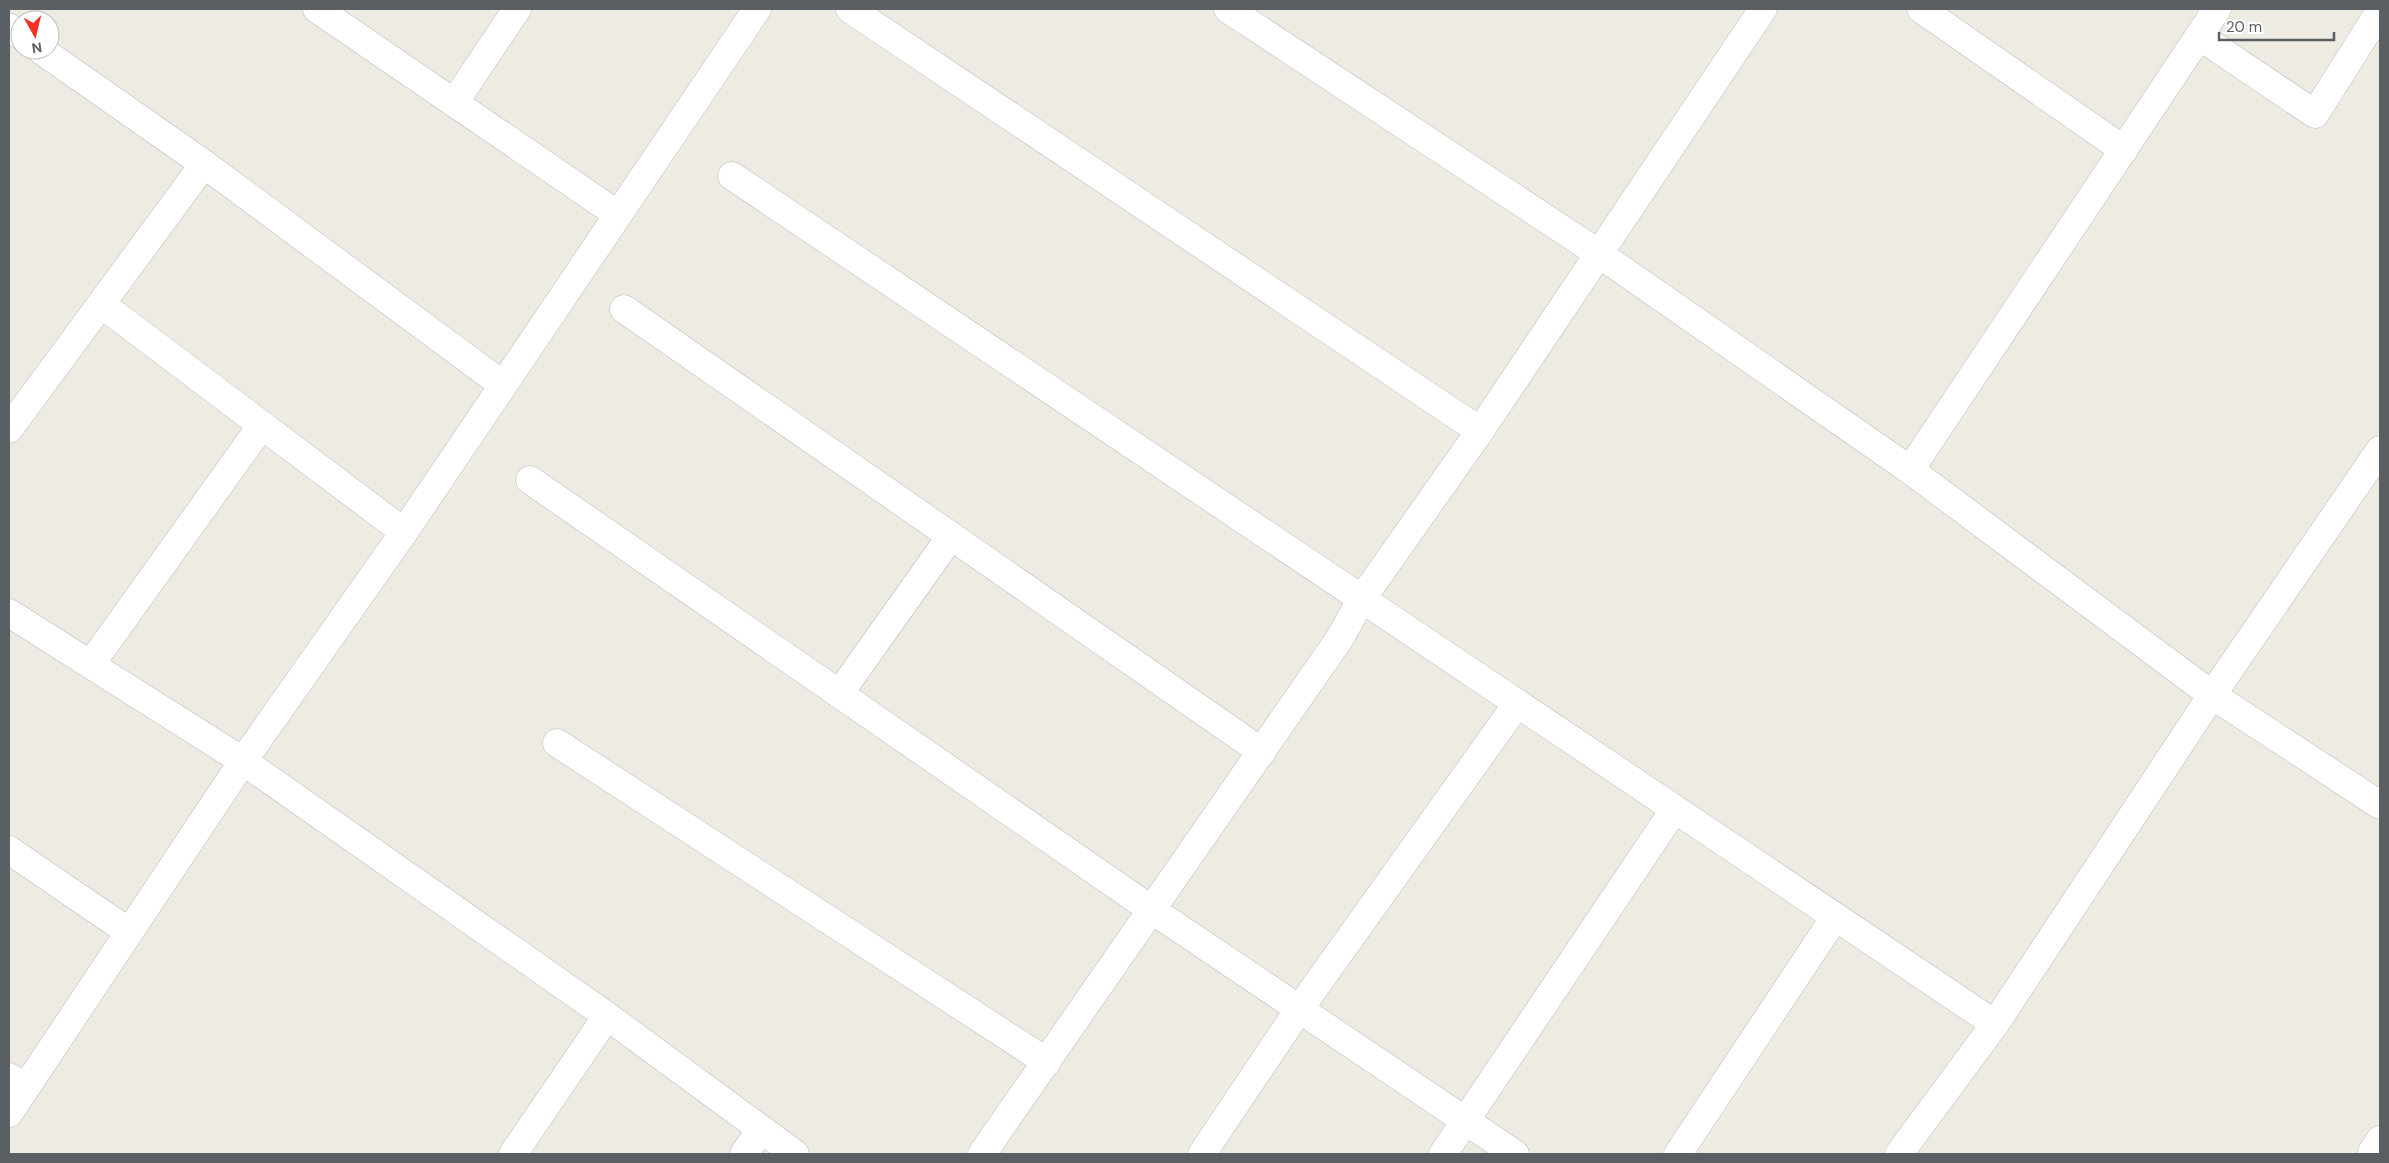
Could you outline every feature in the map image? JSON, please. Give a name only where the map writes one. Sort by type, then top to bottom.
[{"type":"street","points":[[316,9],[617,214]]},
{"type":"street","points":[[454,103],[517,9]]},
{"type":"street","points":[[9,1113],[17,1082],[129,932],[243,761],[404,532],[757,9]]},
{"type":"street","points":[[850,9],[1480,431]]},
{"type":"street","points":[[1228,9],[1599,254],[1910,470],[2212,696],[2380,805]]},
{"type":"street","points":[[982,1154],[1340,638],[1361,600],[1480,431],[1763,9]]},
{"type":"street","points":[[1921,9],[2124,150]]},
{"type":"street","points":[[1910,470],[2217,9]]},
{"type":"street","points":[[2199,36],[2315,114],[2380,11]]},
{"type":"street","points":[[55,60],[204,164],[503,385]]},
{"type":"street","points":[[9,429],[204,164]]},
{"type":"street","points":[[732,176],[1995,1024]]},
{"type":"street","points":[[101,304],[404,532]]},
{"type":"street","points":[[624,309],[1262,752]]},
{"type":"street","points":[[92,664],[262,425]]},
{"type":"street","points":[[1898,1154],[1995,1024],[2212,696],[2380,450]]},
{"type":"street","points":[[530,480],[1152,910],[1515,1154]]},
{"type":"street","points":[[839,694],[951,536]]},
{"type":"street","points":[[9,613],[243,761],[607,1016],[795,1154]]},
{"type":"street","points":[[1202,1154],[1300,1008],[1517,704]]},
{"type":"street","points":[[557,743],[1047,1062]]},
{"type":"street","points":[[1444,1154],[1674,810]]},
{"type":"street","points":[[9,850],[129,932]]},
{"type":"street","points":[[1678,1154],[1835,917]]},
{"type":"street","points":[[513,1154],[607,1016]]},
{"type":"street","points":[[744,1154],[761,1130]]},
{"type":"street","points":[[2376,1154],[2372,1152],[2380,1140]]}]
